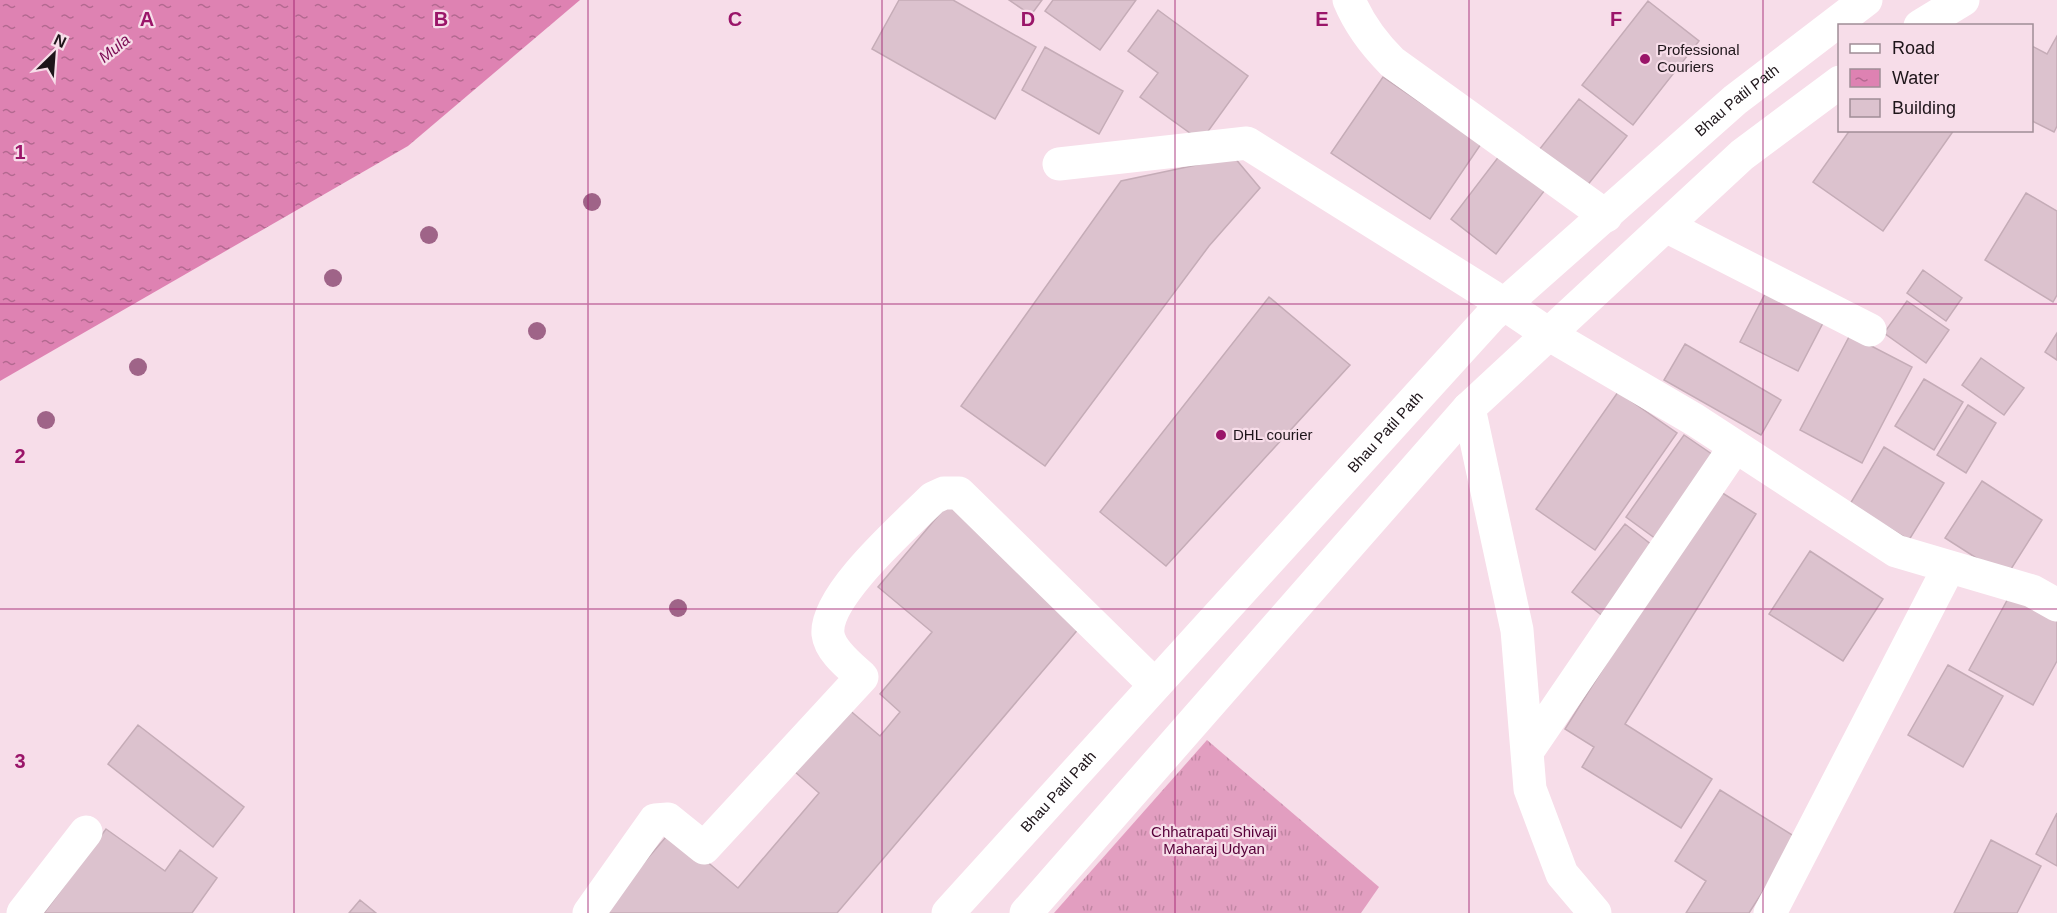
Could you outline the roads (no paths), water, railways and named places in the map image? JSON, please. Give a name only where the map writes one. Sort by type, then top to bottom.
[{"type":"street","points":[[1348,0],[1355,15],[1376,45],[1392,62],[1606,216]]},
{"type":"street","name":"Bhau Patil Path","points":[[948,913],[1504,304],[1735,100],[1866,0]]},
{"type":"street","points":[[1923,24],[1964,0]]},
{"type":"street","points":[[1026,913],[1469,408],[1742,155],[1838,83]]},
{"type":"street","points":[[1059,164],[1247,143],[1550,335],[1695,420],[1896,551],[2032,591],[2057,604]]},
{"type":"street","points":[[1666,226],[1870,330]]},
{"type":"street","points":[[1469,408],[1517,630],[1530,789],[1562,874],[1595,913]]},
{"type":"street","points":[[1527,752],[1735,447]]},
{"type":"street","points":[[589,913],[655,820],[668,819],[704,848],[862,677],[837,652],[828,635],[831,613],[856,576],[933,498],[944,493],[959,493],[1155,685]]},
{"type":"street","points":[[1770,913],[1949,567]]},
{"type":"street","points":[[23,913],[86,832]]},
{"type":"water","name":"Mula","points":[[0,0],[580,0],[408,146],[0,381]]},
{"type":"place","name":"Professional Couriers","points":[[1645,59]]},
{"type":"place","name":"DHL courier","points":[[1221,435]]},
{"type":"park label","name":"Chhatrapati Shivaji Maharaj Udyan","points":[[1214,840]]}]
